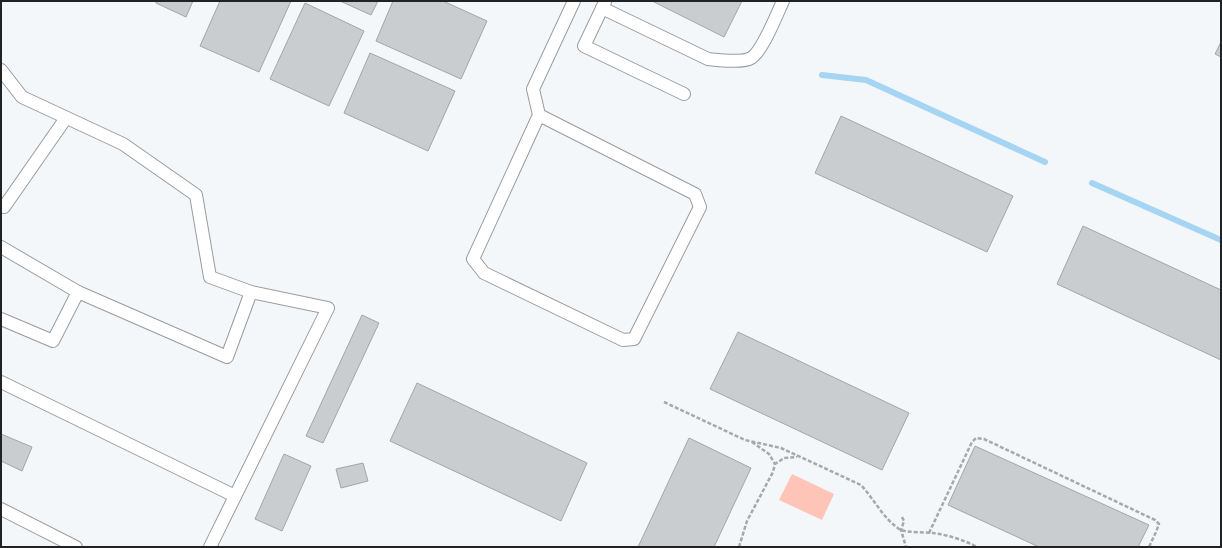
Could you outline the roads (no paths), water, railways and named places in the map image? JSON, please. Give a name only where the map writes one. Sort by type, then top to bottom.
[{"type":"lane","points":[[539,114],[695,194],[700,207],[634,339],[623,340],[484,274],[473,259],[539,114],[533,89],[574,1]]},
{"type":"lane","points":[[684,94],[584,46],[604,4],[708,59],[725,61],[750,59],[758,53],[783,1]]},
{"type":"lane","points":[[1,70],[22,97],[123,144],[196,195],[210,277],[251,292],[328,308],[210,547]]},
{"type":"lane","points":[[2,206],[66,118]]},
{"type":"lane","points":[[1,247],[78,292],[227,357],[251,292]]},
{"type":"lane","points":[[1,319],[52,341],[78,292]]},
{"type":"lane","points":[[1,382],[235,496]]},
{"type":"lane","points":[[1,509],[76,547]]},
{"type":"waterway","points":[[822,75],[866,80],[1045,162]]},
{"type":"waterway","points":[[1092,183],[1221,240]]}]
